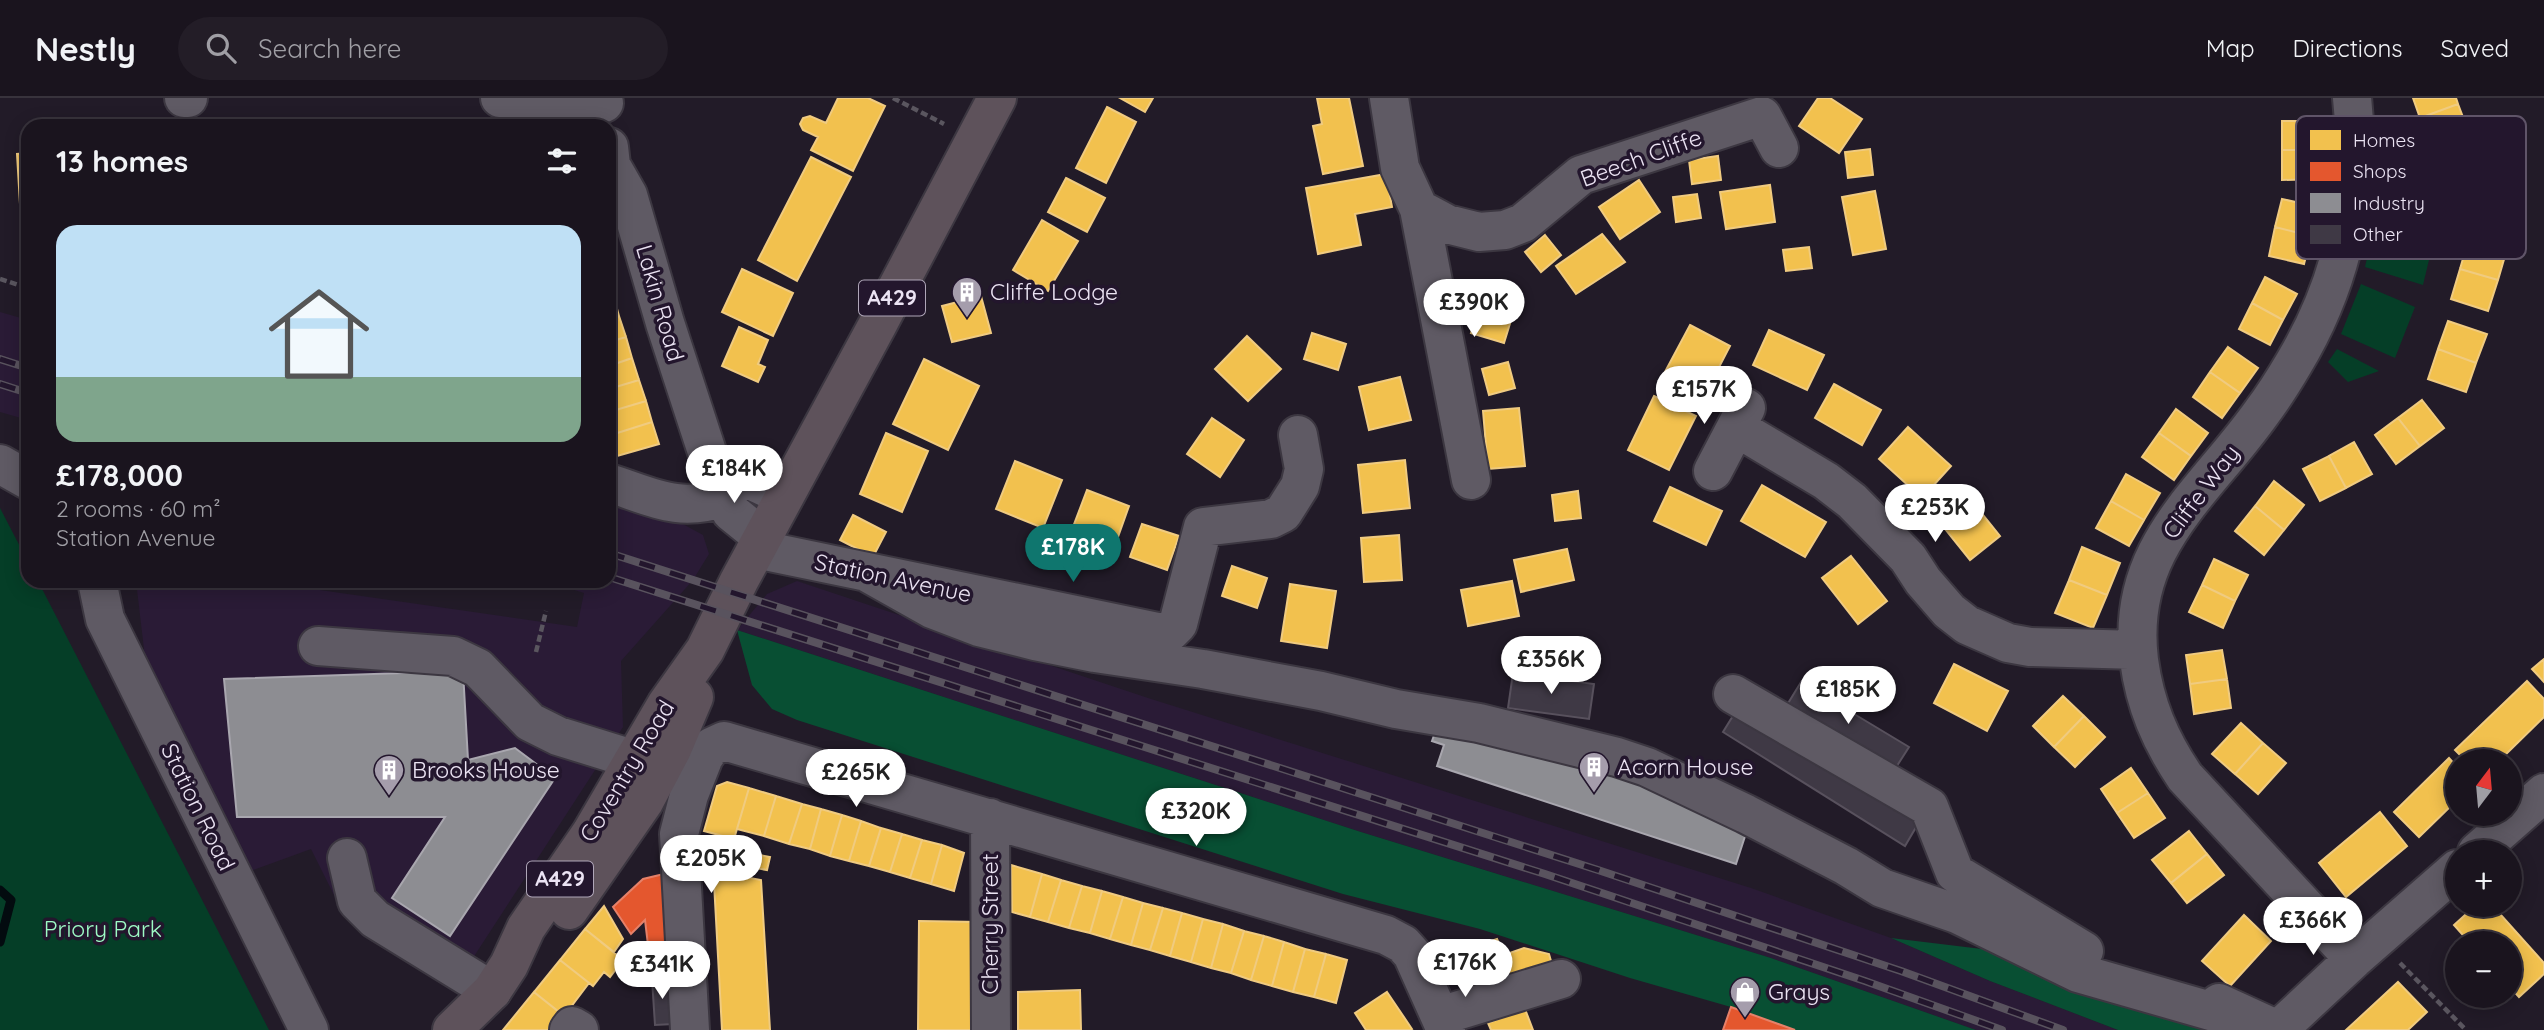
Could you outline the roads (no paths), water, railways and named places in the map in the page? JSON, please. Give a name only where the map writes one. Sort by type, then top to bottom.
[{"type":"main road","name":"Coventry Road","points":[[501,978],[526,928],[591,833],[666,705],[705,650],[759,543],[997,98]]},
{"type":"main road","name":"Coventry Road","points":[[452,1030],[501,978],[546,940],[637,813],[672,749],[696,692],[705,650]]},
{"type":"street","points":[[500,98],[605,109]]},
{"type":"street","points":[[1389,98],[1400,168],[1419,209],[1471,480]]},
{"type":"street","name":"Cliffe Way","points":[[2352,98],[2354,116]]},
{"type":"street","name":"Beech Cliffe","points":[[1419,209],[1447,224],[1469,230],[1505,230],[1523,223],[1581,175],[1762,116],[1779,148]]},
{"type":"street","name":"Lakin Road","points":[[616,171],[628,195],[664,323],[710,461],[731,512],[759,543]]},
{"type":"street","name":"Cliffe Way","points":[[2340,259],[2315,325],[2262,413],[2185,506],[2155,555],[2146,577],[2136,625],[2142,683],[2152,718],[2168,753],[2180,769],[2366,949]]},
{"type":"street","points":[[1713,471],[1741,418],[1852,501],[1908,558],[1923,581],[1949,611],[1967,625],[2008,643],[2029,647],[2138,650]]},
{"type":"street","name":"Station Avenue","points":[[759,543],[868,573],[1170,632],[1178,624],[1203,527],[1271,519],[1283,513],[1292,500],[1300,486],[1304,469],[1298,435]]},
{"type":"street","points":[[710,461],[784,496]]},
{"type":"street","points":[[0,464],[21,476]]},
{"type":"street","points":[[616,485],[674,504],[705,504],[725,497]]},
{"type":"street","points":[[868,573],[932,609],[979,627],[1035,641],[1203,669],[1396,709],[1479,723],[1617,757],[1647,767],[1746,814],[1846,866],[1882,888],[1957,914],[2078,972],[2214,1012],[2240,1014]]},
{"type":"street","name":"Station Road","points":[[98,588],[104,619],[309,1030]]},
{"type":"street","points":[[318,646],[453,656],[478,668],[530,722],[558,736],[648,764],[672,749]]},
{"type":"street","points":[[1733,694],[1929,807],[1955,873],[2100,959],[2189,988],[2278,1030],[2445,880]]},
{"type":"street","points":[[690,1030],[679,834],[689,795],[704,757],[711,747],[724,741],[1386,935],[1403,944],[1412,954],[1443,1023],[1560,979]]},
{"type":"street","points":[[2491,840],[2544,793]]},
{"type":"street","name":"Cherry Street","points":[[990,818],[990,1030]]},
{"type":"street","points":[[347,858],[357,901],[375,919],[501,978]]},
{"type":"street","points":[[569,1030],[572,1026],[579,1030]]},
{"type":"waterway","points":[[0,890],[11,900],[0,942]]},
{"type":"railway","points":[[0,359],[21,366]]},
{"type":"railway","points":[[0,384],[21,391]]},
{"type":"railway","points":[[616,555],[1598,870],[1901,971],[2063,1030]]},
{"type":"railway","points":[[616,579],[1545,874],[1865,981],[2002,1030]]},
{"type":"place","name":"Cliffe Lodge","points":[[967,319]]},
{"type":"place","name":"Acorn House","points":[[1594,794]]},
{"type":"place","name":"Brooks House","points":[[389,797]]},
{"type":"place","name":"Grays","points":[[1745,1019]]},
{"type":"park label","name":"Priory Park","points":[[103,929]]}]
